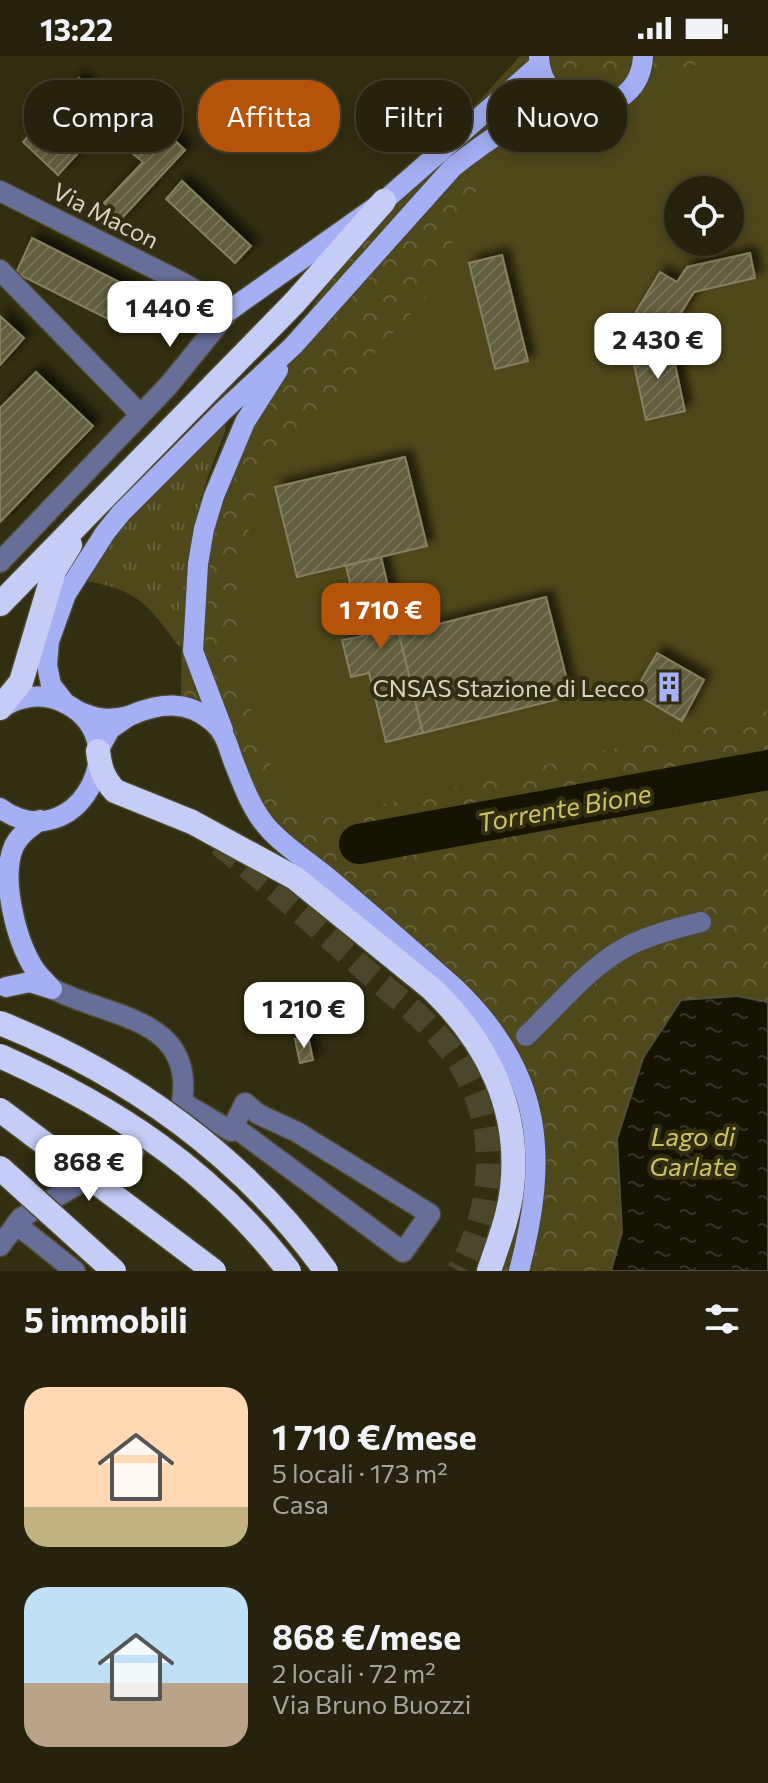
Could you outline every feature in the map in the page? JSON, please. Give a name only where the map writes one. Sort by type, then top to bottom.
[{"type":"highway","points":[[0,604],[295,302],[384,201]]},
{"type":"highway","points":[[0,708],[21,682],[54,571],[95,506]]},
{"type":"highway","points":[[98,751],[105,781],[115,791],[192,822],[295,878],[432,989],[500,1060],[513,1153],[512,1187],[489,1271]]},
{"type":"highway","points":[[0,1023],[40,1039],[100,1070],[163,1109],[223,1156],[270,1202],[326,1271]]},
{"type":"highway","points":[[0,1056],[84,1096],[172,1153],[242,1216],[289,1271]]},
{"type":"highway","points":[[0,1110],[214,1271]]},
{"type":"highway","points":[[0,1168],[114,1271]]},
{"type":"main road","points":[[627,93],[636,83],[643,66],[643,56]]},
{"type":"main road","points":[[230,310],[384,201],[539,60],[545,80]]},
{"type":"main road","points":[[0,808],[16,816],[40,820],[65,814],[84,798],[96,776],[98,751],[90,727],[51,685],[46,654],[52,628],[66,594],[121,513],[293,346],[453,167],[488,140]]},
{"type":"main road","points":[[293,346],[245,422],[214,496],[204,529],[194,611],[193,651],[251,802],[267,828],[472,1004],[501,1040],[500,1060],[522,1081],[530,1106],[535,1151],[534,1206],[519,1271]]},
{"type":"main road","points":[[0,708],[31,697],[54,699],[90,717],[115,720],[170,704],[188,707],[215,723],[227,742]]},
{"type":"main road","points":[[98,751],[110,729],[129,716]]},
{"type":"main road","points":[[40,820],[21,835],[12,849],[6,876],[23,959],[19,972],[6,987],[30,982],[53,989]]},
{"type":"main road","points":[[22,943],[35,971],[53,989]]},
{"type":"street","name":"Via Macon","points":[[0,191],[230,310]]},
{"type":"street","points":[[0,270],[140,414]]},
{"type":"street","points":[[0,562],[140,414],[230,310]]},
{"type":"street","points":[[526,1036],[614,955],[659,933],[701,922]]},
{"type":"street","points":[[53,989],[133,1019],[162,1037],[178,1053],[186,1080],[182,1102],[231,1131],[233,1126],[245,1103],[258,1114],[297,1132],[430,1214],[403,1252],[233,1126]]},
{"type":"street","points":[[0,1246],[21,1218],[134,1151]]},
{"type":"street","points":[[16,1224],[75,1271]]},
{"type":"green space","points":[[520,56],[768,56],[768,1271],[479,1271],[505,1177],[492,1075],[434,973],[297,856],[181,697],[182,589],[223,444],[292,334],[389,200],[433,152],[472,152],[472,109],[488,91],[488,152],[627,152],[627,80],[498,80]]},
{"type":"green space","points":[[738,56],[768,56],[768,711],[314,821],[283,791],[262,747],[239,667],[237,590],[259,479],[428,295],[485,171],[508,152],[627,152],[625,80]]},
{"type":"green space","points":[[222,423],[226,424],[225,432],[206,482],[192,534],[186,578],[186,637],[184,645],[179,646],[138,600],[115,588],[80,580],[78,575]]},
{"type":"water","name":"Lago di Garlate","points":[[737,996],[768,1002],[768,1271],[611,1271],[622,1232],[617,1139],[643,1058],[681,1000]]},
{"type":"building","points":[[182,147],[185,150],[121,219],[104,203],[143,162],[133,154],[182,152]]},
{"type":"building","points":[[34,152],[79,152],[58,175]]},
{"type":"building","points":[[182,181],[251,246],[235,263],[166,199]]},
{"type":"building","points":[[32,238],[137,291],[120,325],[16,273]]},
{"type":"building","points":[[750,253],[755,278],[694,292],[669,332],[636,312],[660,272],[677,282],[687,267]]},
{"type":"building","points":[[502,255],[528,361],[495,369],[469,263]]},
{"type":"building","points":[[0,316],[24,338],[0,365]]},
{"type":"building","points":[[670,342],[685,411],[646,420],[631,351]]},
{"type":"building","points":[[36,372],[93,426],[0,522],[0,408]]},
{"type":"building","points":[[405,457],[427,546],[297,577],[275,487]]},
{"type":"building","points":[[381,557],[423,733],[386,742],[369,673],[351,677],[342,640],[363,636],[346,566]]},
{"type":"building","points":[[546,597],[571,696],[423,733],[399,634]]},
{"type":"building","name":"CNSAS Stazione di Lecco","points":[[657,653],[704,680],[682,721],[634,693]]},
{"type":"building","points":[[308,1036],[313,1060],[300,1063],[295,1039]]},
{"type":"waterway","name":"Torrente Bione","points":[[359,844],[768,770]]},
{"type":"tunnel","points":[[219,844],[418,1015],[448,1047],[465,1073],[478,1100],[488,1157],[487,1186],[481,1215],[459,1271]]},
{"type":"place","name":"CNSAS Stazione di Lecco","points":[[669,687]]}]
